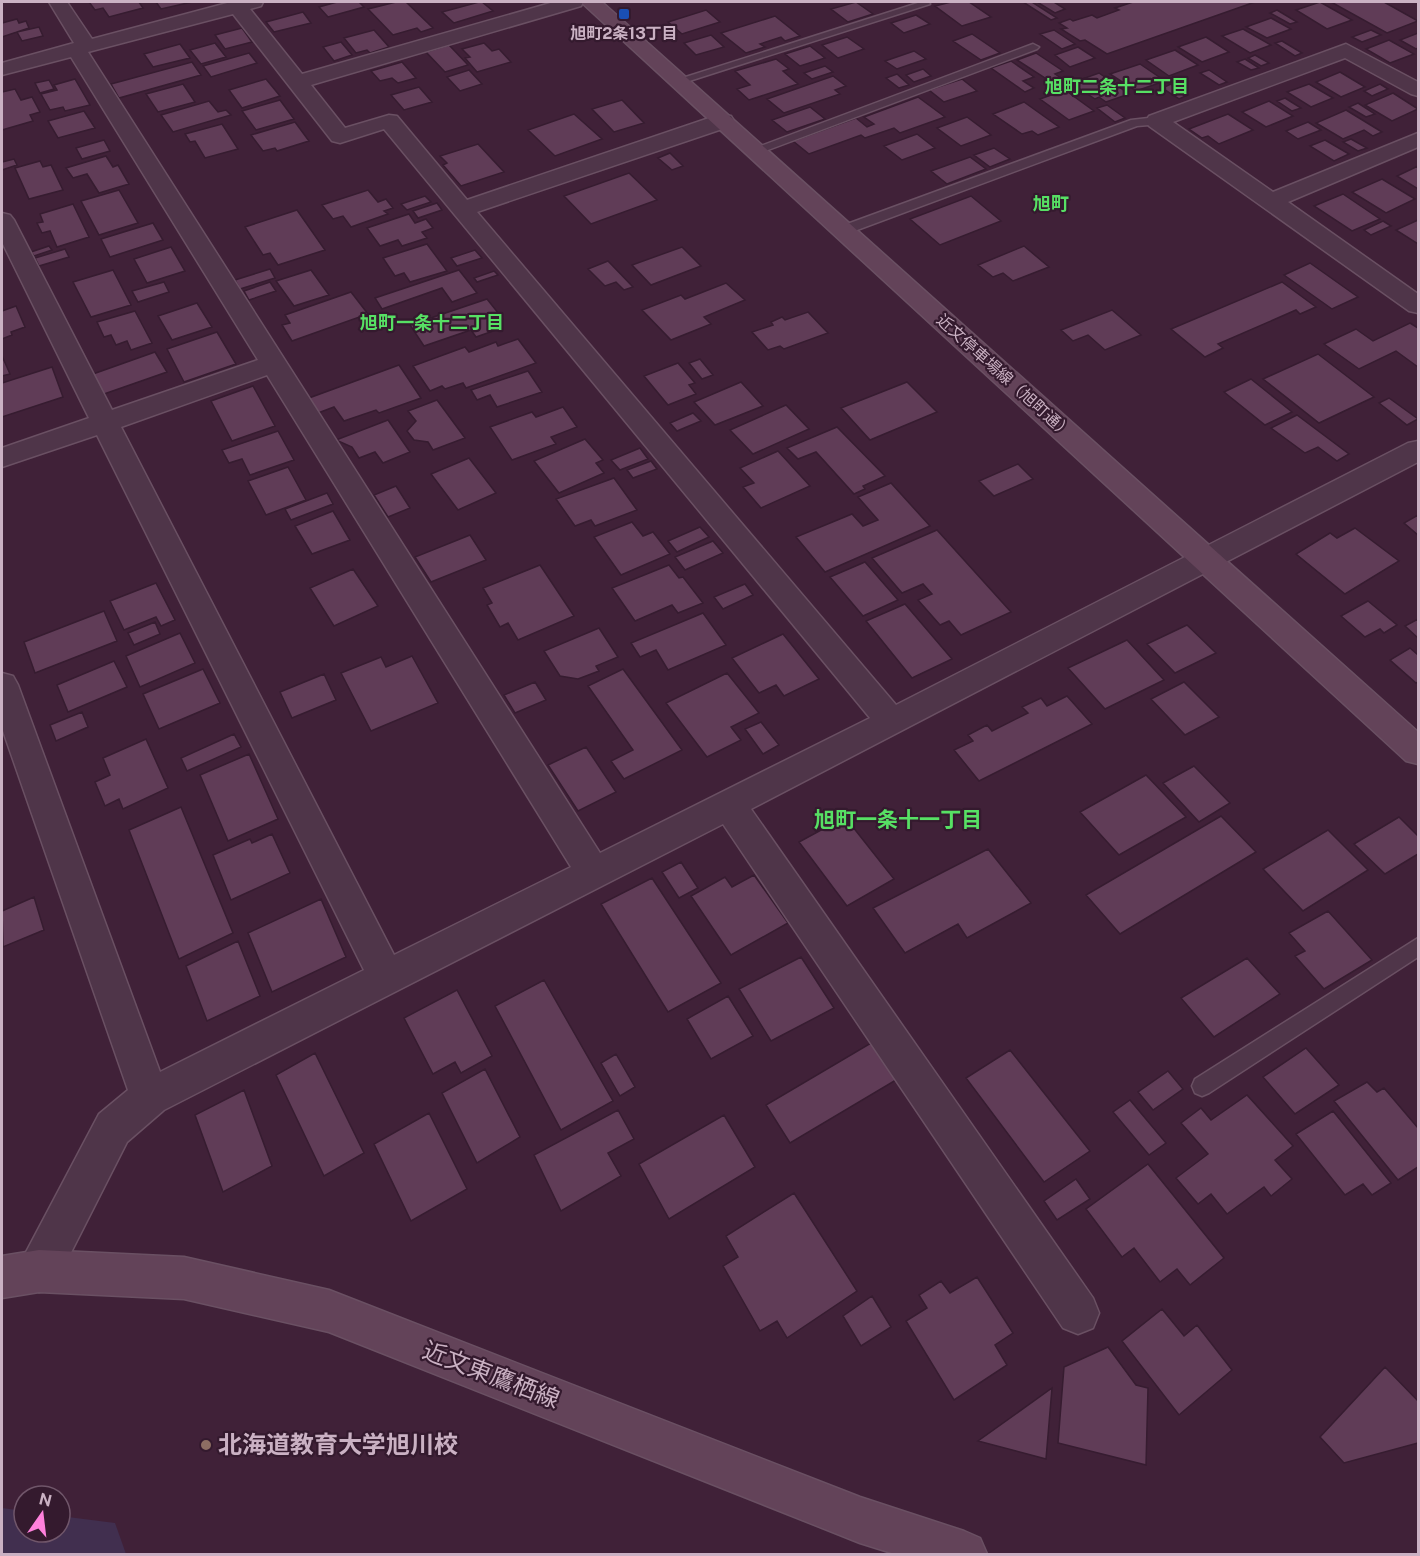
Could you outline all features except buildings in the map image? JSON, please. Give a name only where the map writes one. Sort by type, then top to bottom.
[{"type":"main road","name":"近文停車場線（旭町通）","points":[[591,2],[1419,752]]},
{"type":"main road","name":"近文東鷹栖線","points":[[20,1274],[184,1278],[329,1311],[860,1520],[964,1554]]},
{"type":"street","points":[[58,2],[81,47],[273,364],[594,873]]},
{"type":"street","points":[[298,82],[574,2]]},
{"type":"street","points":[[2,69],[248,3],[298,82],[340,136],[388,121],[892,722]]},
{"type":"street","points":[[1157,121],[1346,50],[1419,90]]},
{"type":"street","points":[[462,209],[723,121]]},
{"type":"street","points":[[1157,121],[1271,201],[1408,285],[1419,305]]},
{"type":"street","points":[[1271,201],[1419,140]]},
{"type":"street","points":[[2,220],[387,978]]},
{"type":"street","points":[[2,458],[273,364]]},
{"type":"street","points":[[20,1274],[113,1128],[150,1097],[892,722],[1419,450]]},
{"type":"street","points":[[2,685],[150,1097]]},
{"type":"street","points":[[728,804],[1078,1313]]},
{"type":"lane","points":[[679,81],[925,4]]},
{"type":"lane","points":[[756,150],[1033,47]]},
{"type":"lane","points":[[844,230],[1135,123],[1157,121]]},
{"type":"lane","points":[[1202,1086],[1419,947]]},
{"type":"shaded area","points":[[2,1508],[12,1509],[12,1544],[72,1544],[72,1518],[115,1523],[126,1554],[2,1554]]},
{"type":"place","name":"旭町2条13丁目","points":[[624,14]]},
{"type":"place","name":"北海道教育大学旭川校","points":[[206,1445]]},
{"type":"district","name":"旭町二条十二丁目","points":[[1117,87]]},
{"type":"district","name":"旭町","points":[[1051,204]]},
{"type":"district","name":"旭町一条十二丁目","points":[[432,323]]},
{"type":"district","name":"旭町一条十一丁目","points":[[898,820]]}]
